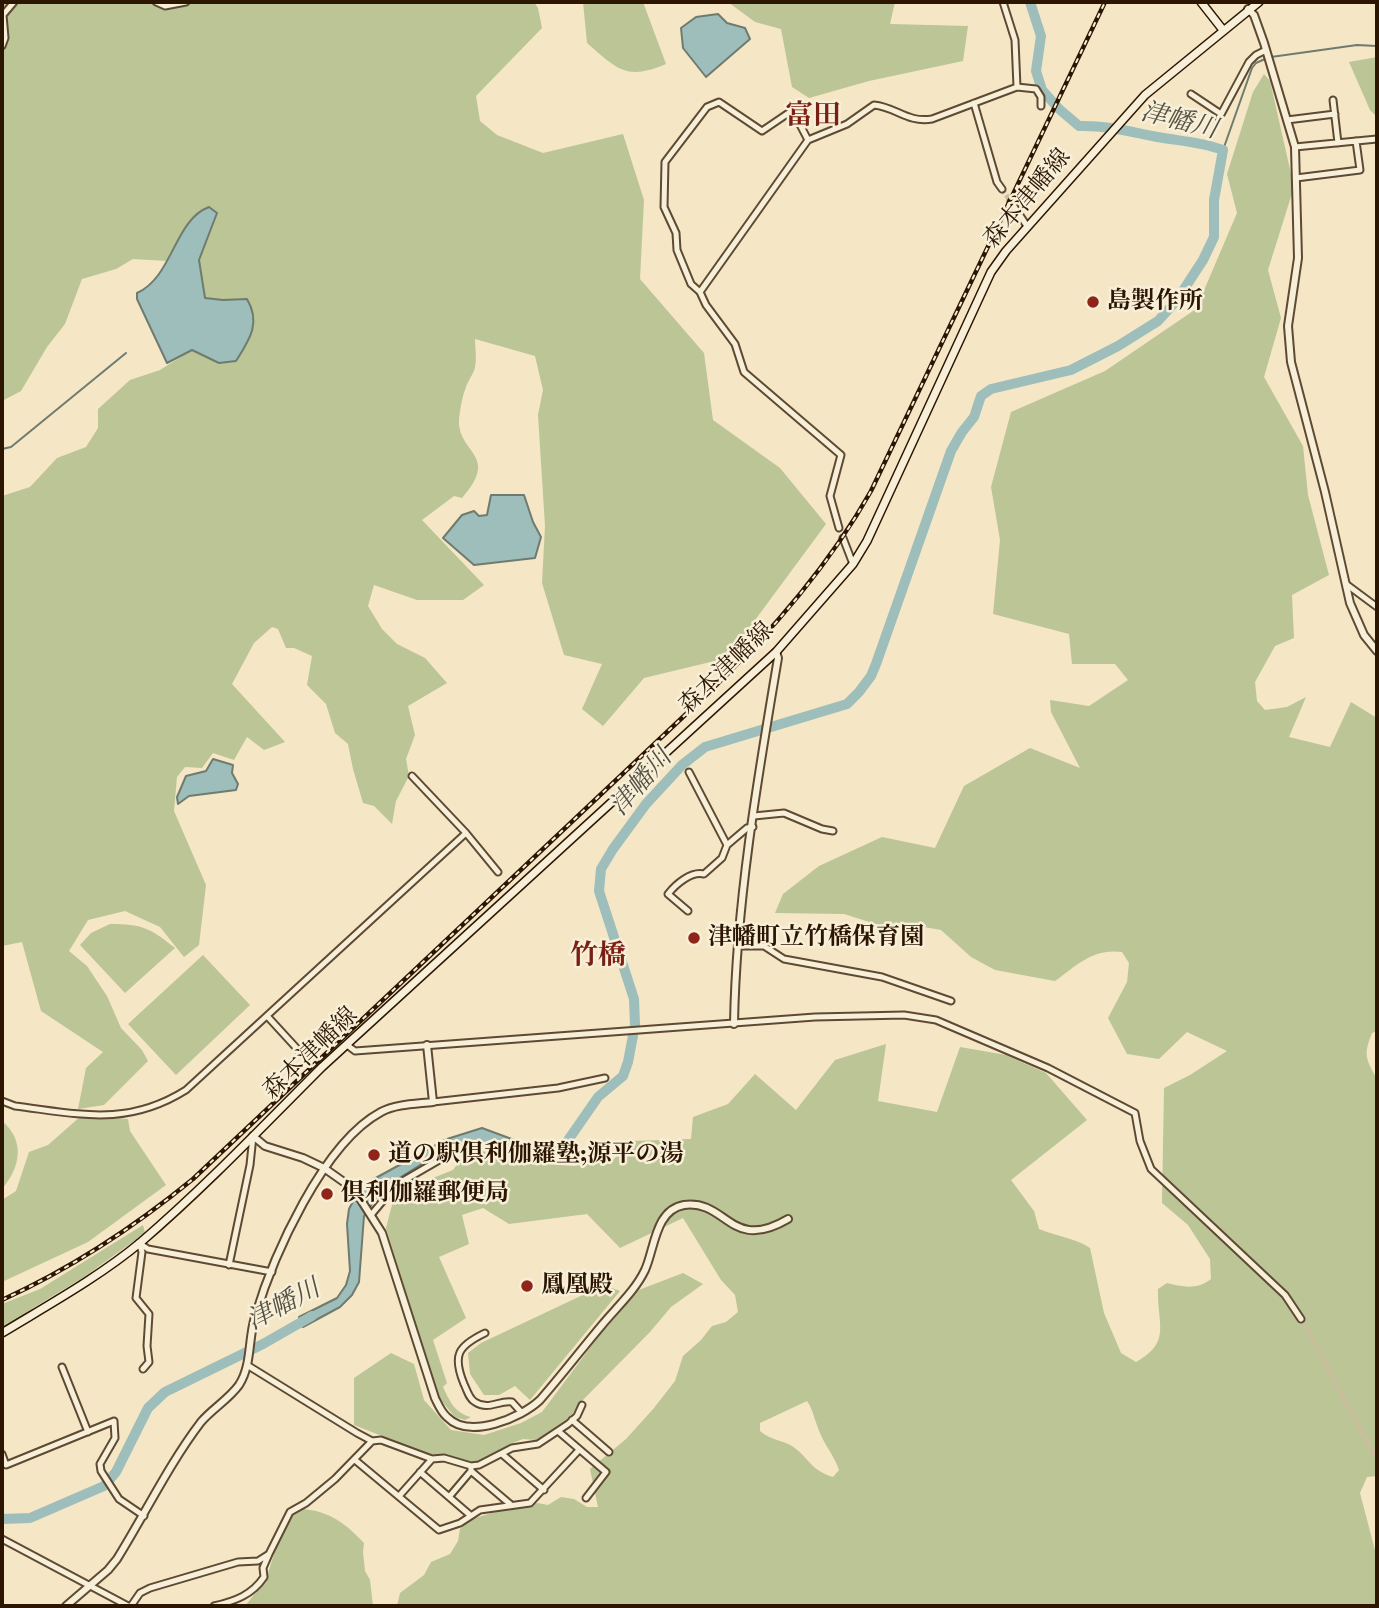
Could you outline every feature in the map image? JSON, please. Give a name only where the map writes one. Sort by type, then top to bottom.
[{"type":"main road","points":[[1201,2],[1223,30]]},
{"type":"main road","name":"森本津幡線","points":[[2,1333],[139,1243],[322,1067],[776,652],[853,564],[881,516],[991,272],[1006,251],[1144,95],[1259,2]]},
{"type":"street","points":[[2,46],[5,38],[4,15],[14,2]]},
{"type":"street","points":[[156,2],[165,6],[186,2]]},
{"type":"street","points":[[1003,2],[1014,40],[1017,88]]},
{"type":"street","points":[[1248,9],[1254,15],[1268,55],[1295,147],[1298,258],[1288,343],[1355,619],[1377,651]]},
{"type":"street","points":[[1192,94],[1220,116],[1249,62],[1255,55],[1268,55]]},
{"type":"street","points":[[699,292],[807,141],[847,124],[874,105],[919,122],[932,120],[1017,88],[1036,89],[1041,97],[1041,106]]},
{"type":"street","points":[[1333,100],[1338,143]]},
{"type":"street","points":[[807,141],[794,113],[790,112],[762,131],[719,102],[707,107],[665,162],[664,207],[676,233],[677,250],[691,284],[735,344],[744,372],[841,455],[830,496],[839,528]]},
{"type":"street","points":[[974,103],[997,181],[1002,189]]},
{"type":"street","points":[[1287,120],[1335,114]]},
{"type":"street","points":[[1295,147],[1377,139]]},
{"type":"street","points":[[1296,178],[1360,170],[1356,141]]},
{"type":"street","points":[[1011,202],[1027,226]]},
{"type":"street","points":[[843,538],[853,564]]},
{"type":"street","points":[[1346,584],[1377,607]]},
{"type":"street","points":[[734,1024],[738,946],[764,740],[778,659],[776,652]]},
{"type":"street","points":[[689,772],[727,845]]},
{"type":"street","points":[[412,776],[466,833],[498,872]]},
{"type":"street","points":[[754,816],[784,813],[833,831]]},
{"type":"street","points":[[688,911],[668,894],[685,878],[698,873],[704,874],[722,858],[727,845],[747,828],[753,827]]},
{"type":"street","points":[[2,1101],[15,1107],[102,1115],[125,1115],[164,1103],[186,1090],[268,1017],[466,833]]},
{"type":"street","points":[[738,946],[764,946],[785,959],[882,976],[951,1001]]},
{"type":"street","points":[[347,1045],[355,1051],[815,1017],[904,1015],[936,1020],[1048,1068],[1135,1113],[1140,1141],[1151,1168],[1284,1295],[1301,1319]]},
{"type":"street","points":[[268,1017],[301,1053],[309,1057]]},
{"type":"street","points":[[427,1045],[433,1102]]},
{"type":"street","points":[[66,1606],[117,1559],[191,1437],[210,1412],[239,1384],[247,1365],[254,1321],[272,1272],[300,1210],[335,1152],[367,1121],[390,1107],[558,1088],[605,1078]]},
{"type":"street","points":[[253,1136],[265,1146],[324,1168],[348,1185],[371,1215],[382,1233],[435,1398],[447,1417],[469,1427],[484,1427],[522,1413],[540,1400],[641,1277],[666,1214],[674,1208],[693,1205],[703,1207],[745,1230],[754,1232],[764,1231],[788,1219]]},
{"type":"street","points":[[229,1265],[250,1166],[253,1136]]},
{"type":"street","points":[[371,1215],[396,1185],[446,1156]]},
{"type":"street","points":[[139,1243],[148,1249],[272,1272]]},
{"type":"street","points":[[139,1243],[142,1252],[136,1298],[149,1314],[146,1346],[149,1362],[143,1369]]},
{"type":"street","points":[[485,1332],[466,1342],[458,1356],[457,1364],[470,1397],[478,1404],[492,1407],[503,1401],[512,1402],[522,1413]]},
{"type":"street","points":[[247,1365],[372,1441],[381,1440],[432,1459],[456,1460],[471,1468],[510,1504]]},
{"type":"street","points":[[62,1367],[88,1432]]},
{"type":"street","points":[[449,1497],[471,1468],[489,1462],[518,1446],[538,1444],[572,1420],[582,1405]]},
{"type":"street","points":[[572,1420],[609,1452]]},
{"type":"street","points":[[2,1454],[6,1465],[114,1421],[115,1438],[100,1464],[101,1471],[122,1503],[144,1516]]},
{"type":"street","points":[[558,1431],[606,1472],[586,1498]]},
{"type":"street","points":[[215,1606],[233,1601],[253,1589],[264,1577],[262,1568],[290,1511],[306,1503],[355,1460],[372,1441]]},
{"type":"street","points":[[355,1460],[439,1530],[491,1507],[530,1503],[579,1450]]},
{"type":"street","points":[[502,1454],[544,1490]]},
{"type":"street","points":[[400,1495],[432,1459]]},
{"type":"street","points":[[420,1472],[470,1515]]},
{"type":"street","points":[[2,1539],[130,1606],[140,1593],[150,1588],[238,1562],[258,1560],[269,1554]]},
{"type":"green space","points":[[2,2],[534,2],[542,28],[476,96],[480,121],[497,135],[543,153],[623,134],[644,200],[640,279],[704,353],[713,420],[780,468],[826,524],[727,658],[644,678],[603,726],[582,709],[602,664],[564,655],[542,583],[545,526],[538,415],[543,390],[535,356],[475,339],[475,367],[463,395],[459,419],[460,431],[478,463],[478,472],[462,498],[454,496],[422,520],[484,585],[463,600],[417,600],[374,585],[368,606],[382,629],[397,644],[425,658],[447,683],[408,706],[415,735],[406,759],[409,776],[396,801],[392,824],[374,806],[363,803],[348,744],[335,733],[326,704],[307,685],[312,656],[294,648],[286,648],[278,629],[272,627],[254,643],[232,684],[285,742],[264,750],[247,737],[234,760],[213,753],[202,768],[185,767],[177,777],[174,811],[206,885],[199,945],[184,957],[160,927],[125,911],[88,920],[69,951],[87,966],[107,996],[121,1028],[142,1050],[148,1061],[104,1105],[78,1109],[86,1068],[103,1052],[41,1011],[22,942],[2,946],[2,496],[30,487],[57,458],[86,447],[98,428],[98,409],[130,380],[160,370],[192,350],[219,363],[247,299],[205,298],[199,260],[170,253],[167,261],[133,259],[116,269],[82,279],[65,324],[47,347],[21,391],[2,401]]},
{"type":"green space","points":[[583,2],[643,2],[666,64],[641,72],[631,72],[606,60],[587,43]]},
{"type":"green space","points":[[728,2],[895,2],[890,24],[968,26],[963,61],[869,81],[809,98],[792,87],[781,29],[755,22]]},
{"type":"green space","points":[[1377,57],[1377,117],[1370,110],[1349,62]]},
{"type":"green space","points":[[1264,74],[1270,81],[1294,187],[1268,270],[1281,318],[1264,377],[1303,446],[1308,495],[1329,575],[1292,595],[1294,638],[1275,646],[1255,682],[1257,701],[1265,710],[1287,707],[1306,697],[1289,737],[1330,747],[1351,702],[1377,718],[1377,1031],[1372,1033],[1367,1052],[1368,1061],[1377,1079],[1377,1476],[1367,1477],[1360,1493],[1377,1558],[1377,1606],[397,1606],[400,1593],[424,1575],[431,1562],[450,1554],[458,1541],[460,1529],[469,1520],[501,1510],[538,1503],[548,1505],[561,1497],[574,1499],[587,1507],[598,1507],[590,1469],[626,1439],[654,1408],[675,1381],[683,1356],[712,1326],[726,1322],[738,1312],[735,1295],[721,1280],[683,1218],[620,1248],[587,1214],[509,1224],[483,1208],[462,1215],[469,1244],[439,1257],[466,1318],[433,1340],[447,1383],[443,1387],[457,1410],[471,1417],[465,1420],[455,1417],[438,1397],[386,1228],[393,1201],[413,1186],[453,1170],[466,1152],[493,1149],[545,1164],[574,1166],[613,1160],[631,1141],[691,1139],[693,1117],[728,1104],[755,1074],[796,1110],[835,1060],[886,1044],[878,1101],[937,1112],[960,1047],[1006,1055],[1046,1073],[1087,1120],[1011,1180],[1034,1211],[1039,1229],[1090,1248],[1104,1313],[1121,1353],[1136,1362],[1147,1355],[1159,1340],[1158,1289],[1167,1283],[1195,1286],[1211,1279],[1210,1259],[1188,1225],[1162,1203],[1164,1088],[1227,1051],[1187,1032],[1159,1059],[1127,1054],[1108,1018],[1127,982],[1129,963],[1122,952],[1094,955],[1055,981],[995,970],[971,957],[941,930],[901,923],[879,925],[844,914],[775,913],[783,894],[819,866],[882,837],[935,848],[964,786],[1030,748],[1080,768],[1051,712],[1050,700],[1089,706],[1128,680],[1115,664],[1072,664],[1069,634],[993,614],[1000,540],[991,487],[1011,412],[1105,371],[1196,309],[1237,213],[1227,174],[1253,92]],"holes":[[[807,1401],[839,1470],[833,1477],[816,1468],[792,1446],[760,1431],[760,1423]]]},
{"type":"green space","points":[[110,924],[145,928],[175,948],[125,993],[80,945],[91,933]]},
{"type":"green space","points":[[203,955],[250,1005],[176,1075],[128,1024]]},
{"type":"green space","points":[[81,1116],[128,1119],[130,1131],[166,1185],[88,1242],[2,1282],[2,1200],[16,1191],[29,1152],[48,1145]]},
{"type":"green space","points":[[2,1121],[15,1137],[18,1155],[13,1172],[2,1189]]},
{"type":"green space","points":[[143,1225],[145,1233],[84,1277],[2,1327],[2,1304],[40,1289]]},
{"type":"green space","points":[[683,1273],[703,1284],[671,1307],[578,1405],[571,1416],[537,1440],[523,1439],[510,1444],[500,1453],[475,1463],[425,1453],[354,1425],[354,1378],[391,1353],[414,1364],[424,1400],[451,1430],[484,1435],[521,1423],[542,1412],[631,1293]]},
{"type":"green space","points":[[604,1285],[620,1291],[530,1400],[515,1386],[499,1395],[484,1395],[470,1374],[468,1353],[481,1343]]},
{"type":"green space","points":[[304,1509],[337,1520],[364,1543],[365,1571],[370,1580],[373,1606],[245,1606],[266,1580],[278,1540],[290,1517]]},
{"type":"water","points":[[718,14],[727,23],[745,28],[750,39],[706,77],[683,48],[681,28],[696,17]]},
{"type":"water","points":[[209,207],[217,213],[199,260],[205,298],[247,299],[253,316],[252,331],[236,361],[219,363],[192,350],[167,363],[137,299],[137,293],[159,275],[188,224],[197,214]]},
{"type":"water","points":[[491,495],[524,495],[541,537],[535,558],[474,565],[443,538],[462,515],[474,511],[479,516],[487,515]]},
{"type":"water","points":[[213,759],[233,765],[232,773],[238,784],[236,790],[189,796],[178,804],[177,797],[186,776],[206,771]]},
{"type":"water","points":[[482,1128],[536,1148],[531,1156],[484,1143],[469,1143],[433,1157],[382,1189],[364,1216],[359,1282],[352,1295],[340,1307],[303,1327],[299,1317],[337,1298],[346,1285],[350,1271],[347,1224],[349,1209],[361,1186],[447,1139]]},
{"type":"waterway","name":"津幡川","points":[[522,1149],[539,1154],[564,1146],[598,1097],[623,1076],[635,1025],[634,999],[599,891],[601,869],[646,804],[682,765],[705,747],[847,704],[871,676],[951,451],[974,417],[981,396],[991,389],[1071,370],[1118,346],[1158,321],[1177,300],[1203,260],[1214,237],[1214,200],[1223,150],[1199,143],[1118,129],[1079,126],[1042,90],[1036,71],[1041,36],[1030,2]]},
{"type":"waterway","points":[[1271,57],[1357,45],[1377,46]]},
{"type":"waterway","points":[[1223,150],[1252,68],[1265,59]]},
{"type":"waterway","points":[[2,449],[11,447],[126,353]]},
{"type":"waterway","name":"津幡川","points":[[2,1519],[30,1518],[104,1486],[116,1472],[148,1408],[165,1392],[263,1344],[312,1316]]},
{"type":"tunnel","points":[[1002,189],[1011,202]]},
{"type":"tunnel","points":[[1301,1319],[1377,1460]]},
{"type":"railway","points":[[2,1300],[101,1246],[193,1179],[702,699],[772,627],[835,548],[871,491],[1105,2]]},
{"type":"place","name":"島製作所","points":[[1093,302]]},
{"type":"place","name":"津幡町立竹橋保育園","points":[[694,938]]},
{"type":"place","name":"道の駅倶利伽羅塾;源平の湯","points":[[374,1155]]},
{"type":"place","name":"倶利伽羅郵便局","points":[[327,1194]]},
{"type":"place","name":"鳳凰殿","points":[[527,1286]]},
{"type":"district","name":"富田","points":[[813,117]]},
{"type":"district","name":"竹橋","points":[[598,957]]}]
